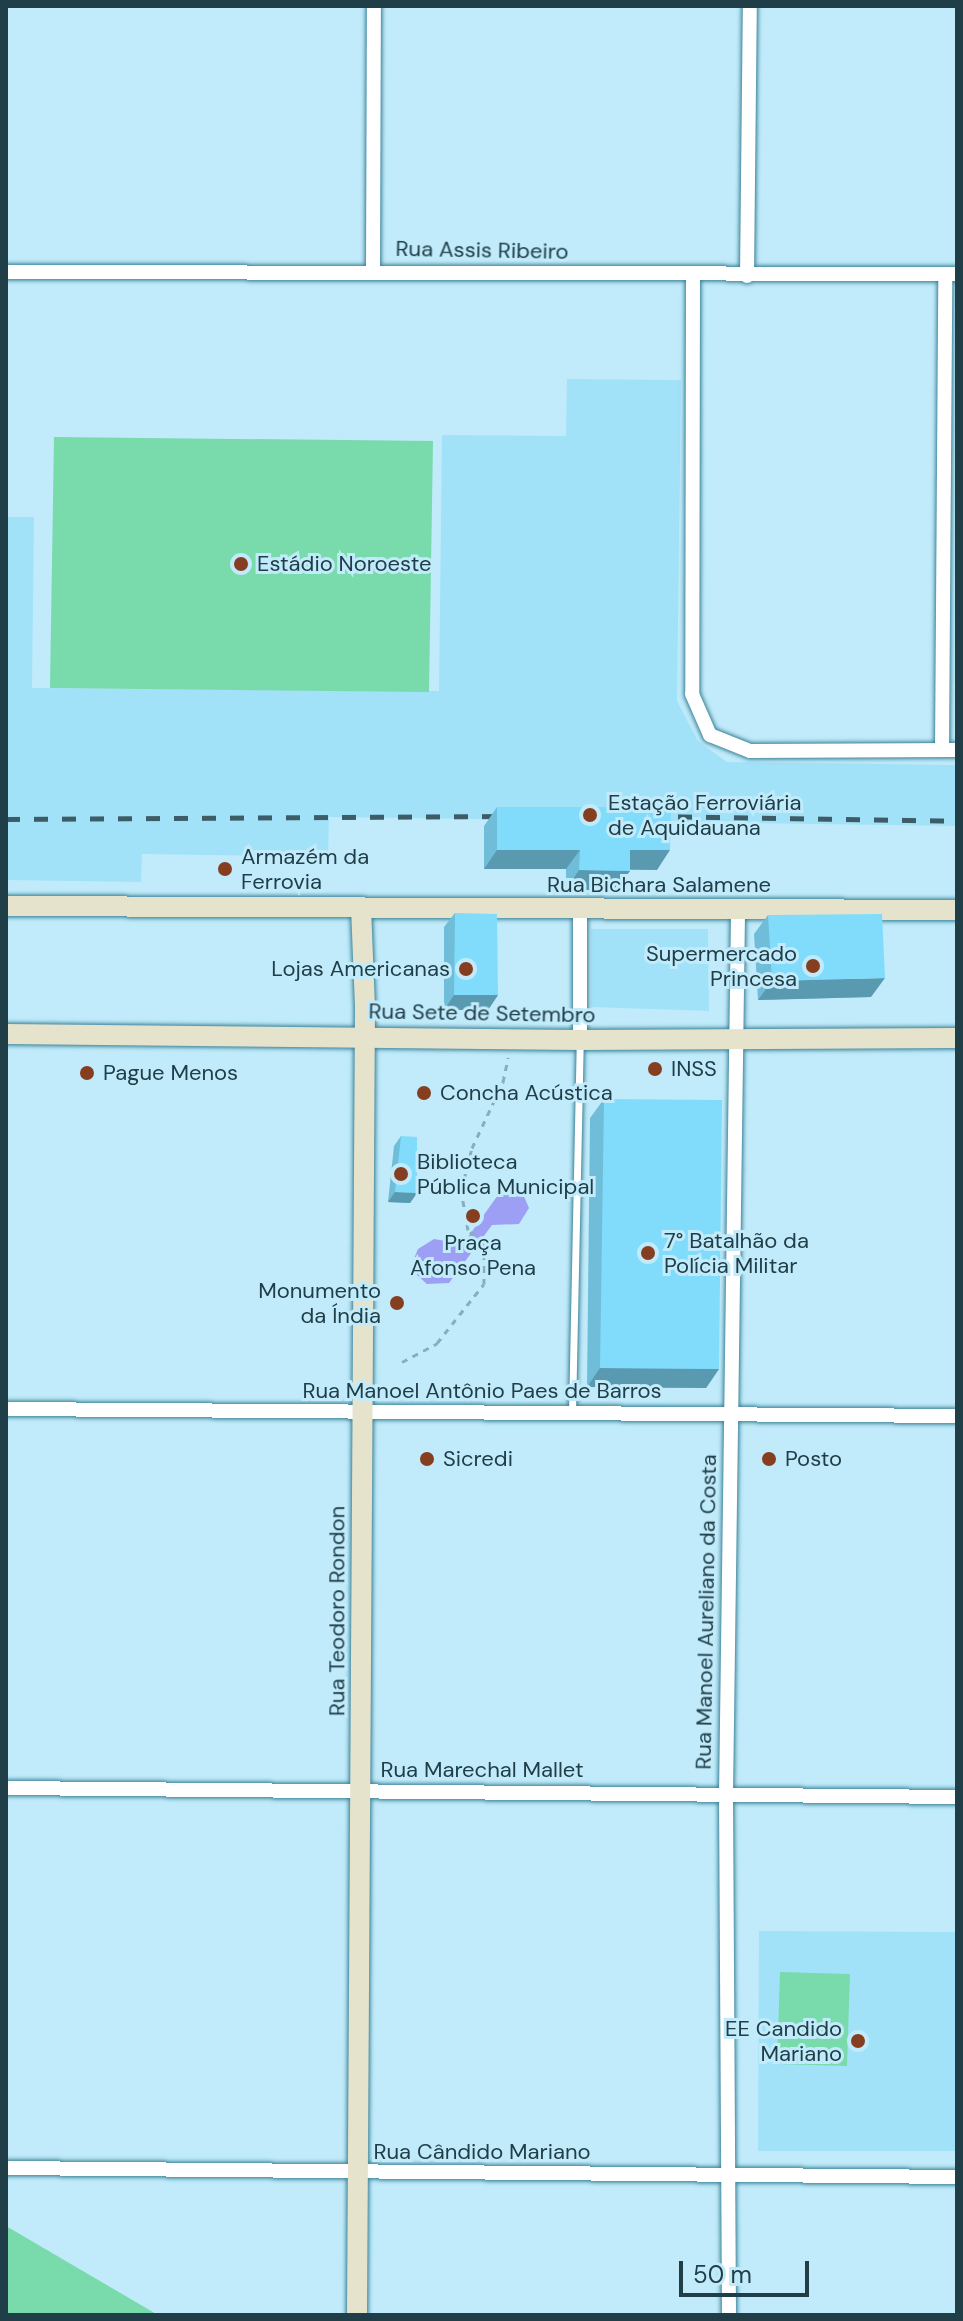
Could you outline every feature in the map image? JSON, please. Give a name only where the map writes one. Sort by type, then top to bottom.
[{"type":"main road","name":"Rua Bichara Salamene","points":[[6,906],[957,910]]},
{"type":"main road","name":"Rua Teodoro Rondon","points":[[357,2315],[362,1413],[361,907]]},
{"type":"main road","name":"Rua Sete de Setembro","points":[[6,1034],[363,1035],[580,1040],[957,1038]]},
{"type":"street","points":[[373,270],[374,6]]},
{"type":"street","points":[[747,276],[750,6]]},
{"type":"street","name":"Rua Assis Ribeiro","points":[[6,272],[373,270],[693,276],[951,274]]},
{"type":"street","points":[[693,276],[690,484],[692,694],[710,735],[750,751],[949,750],[951,274]]},
{"type":"street","points":[[580,908],[580,1040]]},
{"type":"street","name":"Rua Manoel Aureliano da Costa","points":[[729,2315],[726,1795],[738,909]]},
{"type":"street","name":"Rua Manoel Antônio Paes de Barros","points":[[6,1409],[957,1416]]},
{"type":"street","name":"Rua Marechal Mallet","points":[[6,1788],[957,1797]]},
{"type":"street","name":"Rua Cândido Mariano","points":[[6,2168],[358,2174],[957,2177]]},
{"type":"lane","points":[[572,1413],[580,1040]]},
{"type":"path","points":[[402,1362],[437,1343],[484,1284],[484,1243],[468,1230],[461,1191],[472,1148],[503,1082],[513,1038]]},
{"type":"shaded area","points":[[567,379],[681,380],[677,701],[698,741],[727,762],[957,765],[957,826],[329,817],[328,857],[142,854],[141,882],[6,880],[6,517],[34,517],[32,688],[439,691],[442,435],[566,436]]},
{"type":"shaded area","points":[[591,929],[708,929],[709,1011],[591,1007]]},
{"type":"shaded area","name":"EE Candido Mariano","points":[[759,1931],[957,1932],[957,2151],[758,2151]]},
{"type":"green space","name":"Estádio Noroeste","points":[[54,437],[433,441],[429,692],[50,688]]},
{"type":"green space","points":[[780,1972],[850,1974],[847,2066],[777,2064]]},
{"type":"green space","points":[[6,2226],[158,2315],[6,2315]]},
{"type":"water","points":[[515,1190],[523,1194],[529,1208],[519,1224],[492,1225],[449,1283],[427,1284],[417,1275],[413,1261],[418,1249],[434,1239],[463,1244],[498,1195]]},
{"type":"building","points":[[497,807],[671,807],[670,850],[630,850],[630,871],[579,870],[580,850],[497,850]]},
{"type":"building","name":"Lojas Americanas","points":[[455,913],[497,914],[498,995],[454,995]]},
{"type":"building","name":"Supermercado Princesa","points":[[882,914],[885,978],[772,981],[768,915]]},
{"type":"building","name":"7° Batalhão da Polícia Militar","points":[[604,1099],[722,1100],[719,1369],[600,1368]]},
{"type":"building","points":[[401,1136],[417,1137],[417,1193],[395,1192]]},
{"type":"railway","points":[[6,819],[514,816]]},
{"type":"railway","points":[[650,816],[957,821]]},
{"type":"place","name":"Estádio Noroeste","points":[[241,564]]},
{"type":"place","name":"Estação Ferroviária de Aquidauana","points":[[590,815]]},
{"type":"place","name":"Armazém da Ferrovia","points":[[225,869]]},
{"type":"place","name":"Supermercado Princesa","points":[[813,966]]},
{"type":"place","name":"Lojas Americanas","points":[[466,969]]},
{"type":"place","name":"INSS","points":[[655,1069]]},
{"type":"place","name":"Pague Menos","points":[[87,1073]]},
{"type":"place","name":"Concha Acústica","points":[[424,1093]]},
{"type":"place","name":"Biblioteca Pública Municipal","points":[[401,1174]]},
{"type":"place","name":"Praça Afonso Pena","points":[[473,1216]]},
{"type":"place","name":"7° Batalhão da Polícia Militar","points":[[648,1253]]},
{"type":"place","name":"Monumento da Índia","points":[[397,1303]]},
{"type":"place","name":"Sicredi","points":[[427,1459]]},
{"type":"place","name":"Posto","points":[[769,1459]]},
{"type":"place","name":"EE Candido Mariano","points":[[858,2041]]}]
